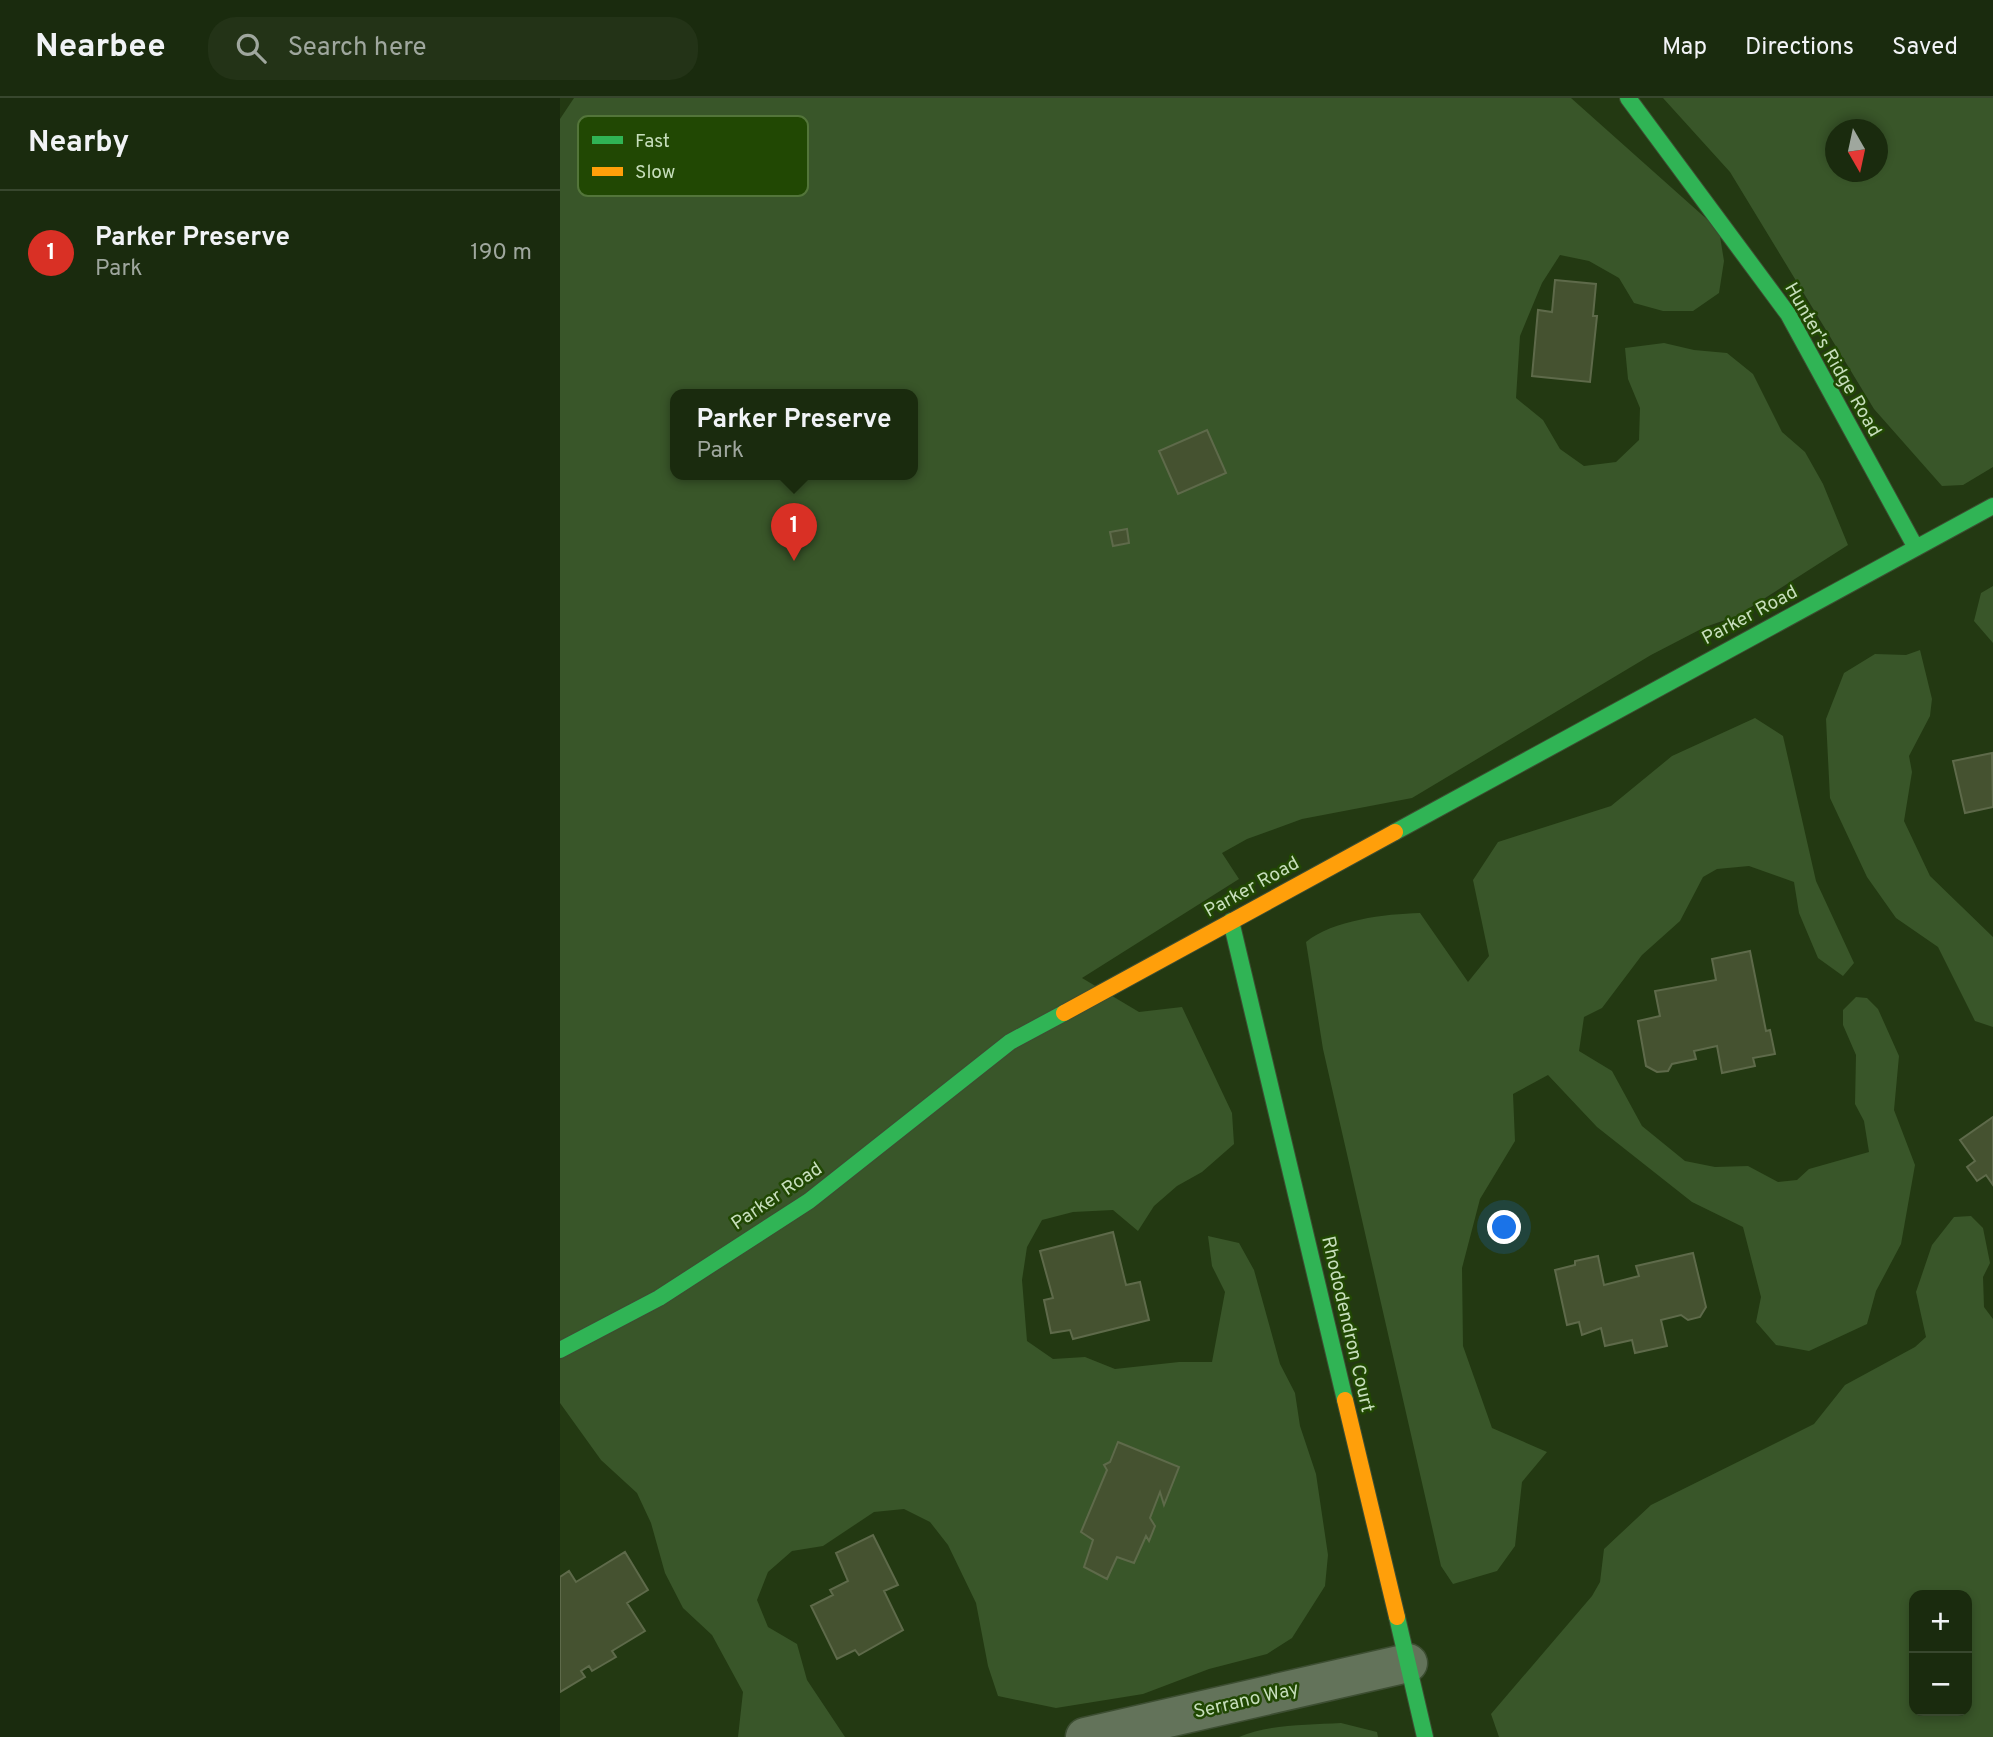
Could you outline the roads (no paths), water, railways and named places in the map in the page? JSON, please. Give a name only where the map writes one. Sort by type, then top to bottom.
[{"type":"street","name":"Hunter's Ridge Road","points":[[1628,98],[1788,314],[1916,548]]},
{"type":"street","name":"Parker Road","points":[[560,1350],[659,1298],[809,1201],[1010,1042],[1993,506]]},
{"type":"street","name":"Rhododendron Court","points":[[1231,921],[1425,1737]]},
{"type":"street","name":"Serrano Way","points":[[1085,1737],[1408,1663]]},
{"type":"place","name":"Parker Preserve","points":[[794,561]]}]
